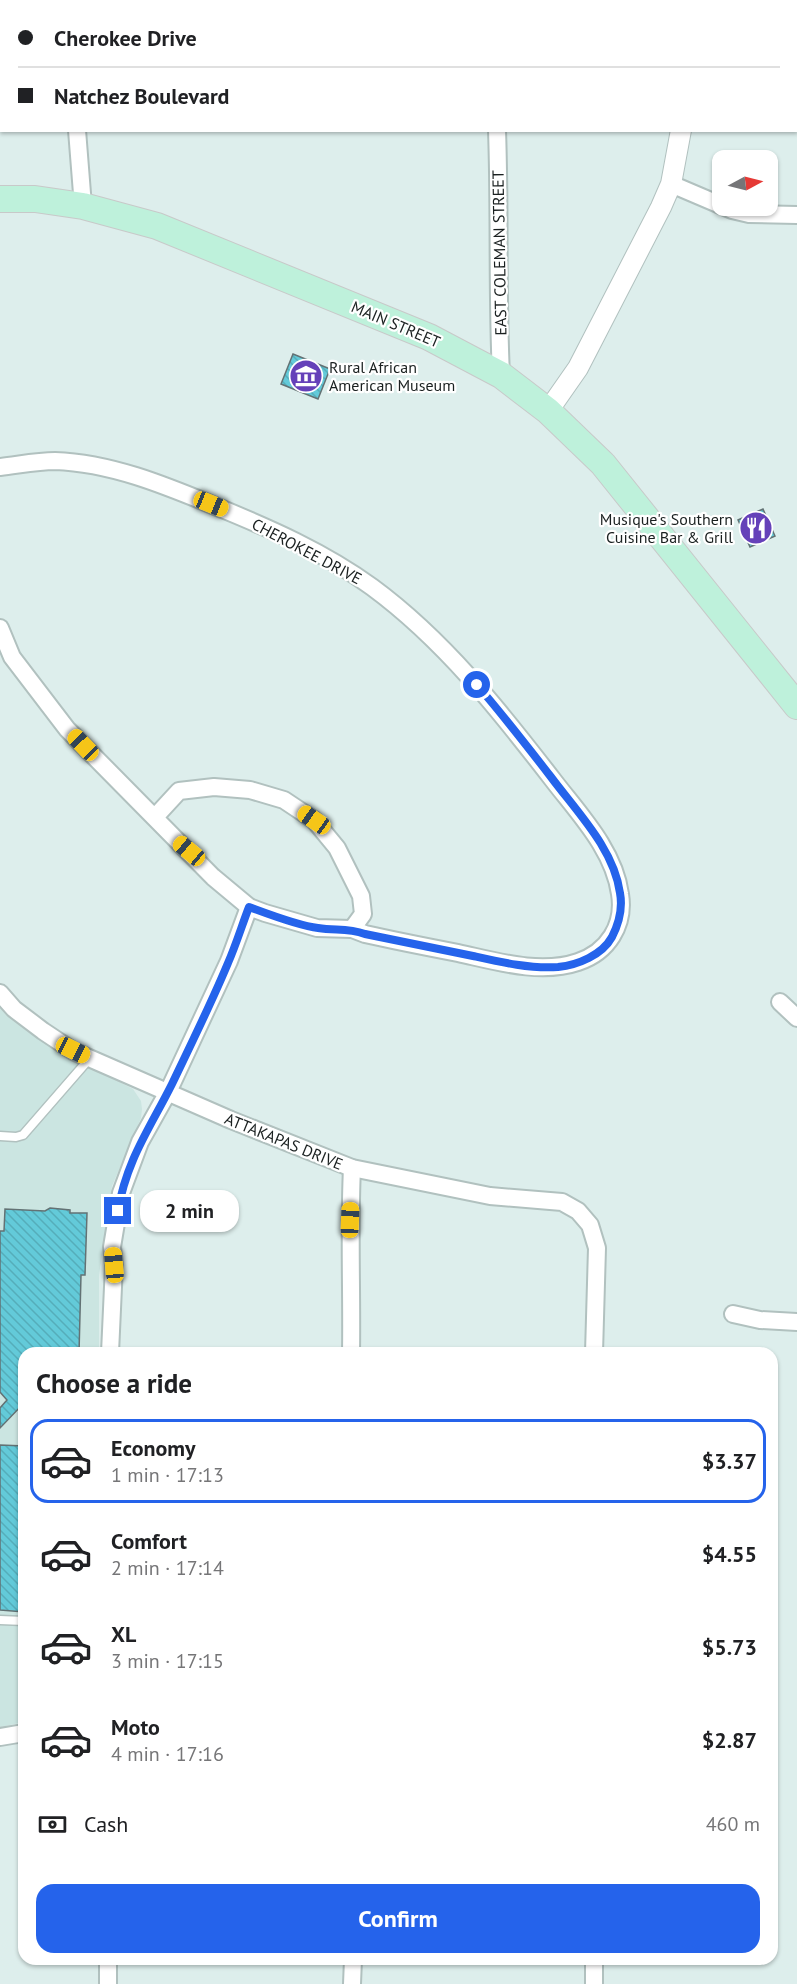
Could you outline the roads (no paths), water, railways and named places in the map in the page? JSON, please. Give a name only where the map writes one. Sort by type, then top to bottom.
[{"type":"main road","name":"MAIN STREET","points":[[0,199],[35,199],[82,206],[122,215],[168,230],[429,337],[501,375],[548,411],[603,465],[797,706]]},
{"type":"street","points":[[77,132],[82,206]]},
{"type":"street","name":"EAST COLEMAN STREET","points":[[497,132],[500,209],[498,317],[501,375]]},
{"type":"street","points":[[548,411],[578,368],[662,207],[671,184],[681,132]]},
{"type":"street","points":[[671,184],[732,210],[749,214],[797,215]]},
{"type":"street","name":"CHEROKEE DRIVE","points":[[0,467],[55,461],[91,465],[126,473],[178,490],[278,532],[371,586],[426,633],[477,685],[589,827],[608,858],[620,892],[621,910],[617,928],[608,944],[594,955],[561,967],[543,967],[507,963],[365,934],[352,929],[317,928],[249,907]]},
{"type":"street","points":[[0,628],[12,657],[67,729],[213,878],[249,907],[229,961],[168,1092],[140,1142],[121,1193],[112,1247],[114,1265],[110,1347]]},
{"type":"street","points":[[155,817],[179,791],[214,787],[250,790],[284,800],[314,820],[337,848],[362,896],[363,914],[352,929]]},
{"type":"street","name":"ATTAKAPAS DRIVE","points":[[0,993],[14,1009],[43,1031],[90,1058],[231,1120],[351,1168],[490,1196],[562,1202],[578,1211],[590,1225],[597,1248],[594,1347]]},
{"type":"street","points":[[780,1002],[797,1018]]},
{"type":"street","points":[[351,1168],[351,1347]]},
{"type":"street","points":[[732,1314],[760,1320],[797,1322]]},
{"type":"street","points":[[0,1737],[18,1734]]},
{"type":"street","points":[[108,1965],[108,1984]]},
{"type":"street","points":[[352,1984],[353,1965]]},
{"type":"street","points":[[594,1965],[594,1984]]},
{"type":"lane","points":[[0,1136],[23,1135],[90,1058]]},
{"type":"lane","points":[[0,1620],[18,1621]]},
{"type":"place","name":"Rural African American Museum","points":[[306,376]]},
{"type":"place","name":"Musique's Southern Cuisine Bar & Grill","points":[[756,528]]}]
